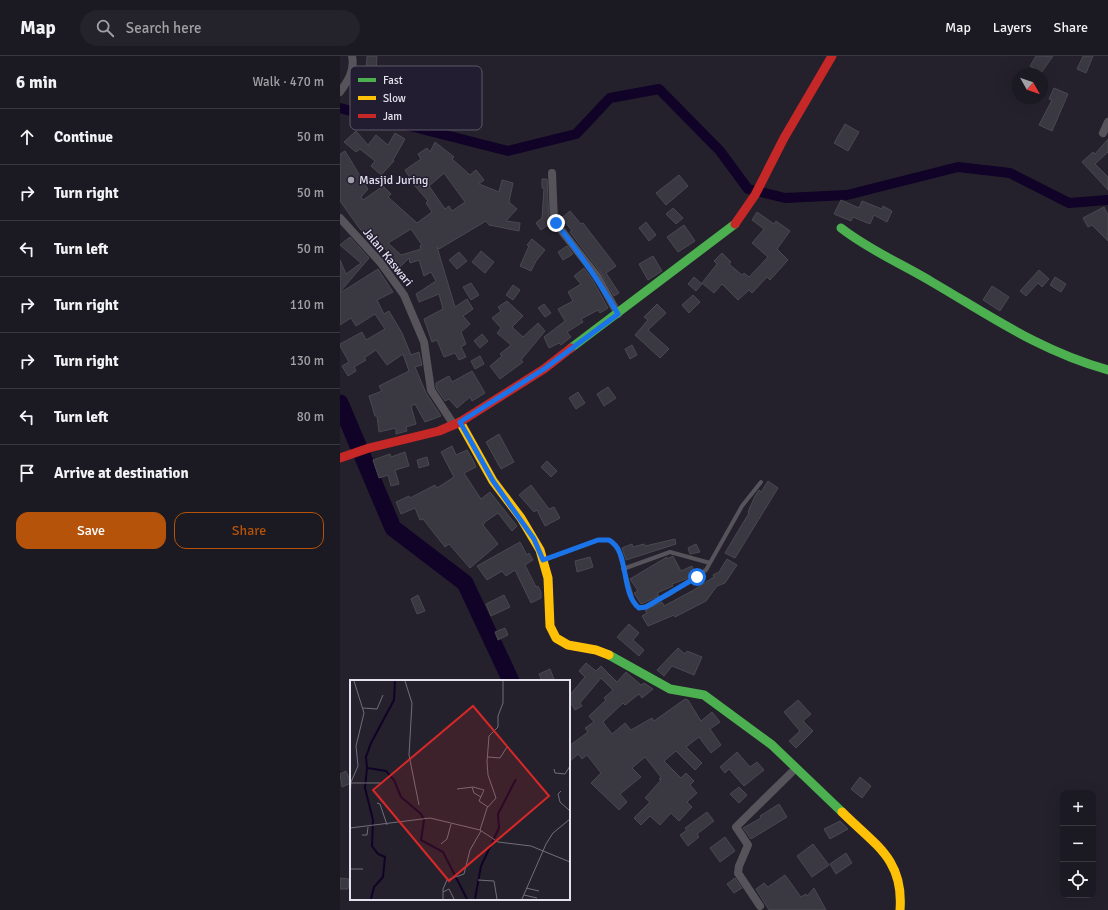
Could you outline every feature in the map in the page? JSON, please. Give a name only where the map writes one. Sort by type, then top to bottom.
[{"type":"street","points":[[352,56],[353,66]]},
{"type":"street","points":[[340,458],[369,448],[439,431],[457,423],[544,369],[733,226],[764,178],[783,139],[832,56]]},
{"type":"street","points":[[340,92],[350,75]]},
{"type":"street","points":[[1103,134],[1108,122]]},
{"type":"street","points":[[552,172],[553,219],[593,271],[618,314]]},
{"type":"street","name":"Jalan Kaswari","points":[[340,218],[380,262],[404,295],[424,342],[430,390],[457,423]]},
{"type":"street","points":[[841,228],[866,246],[932,282],[984,315],[1026,338],[1080,363],[1108,370]]},
{"type":"street","points":[[457,423],[493,481],[534,539],[543,560],[550,592],[550,626],[558,640],[568,645],[596,650],[620,660],[670,689],[704,695],[772,745],[794,769],[891,860],[897,871],[900,882],[900,910]]},
{"type":"street","points":[[760,906],[738,873],[739,866],[748,845],[736,827],[794,769]]},
{"type":"lane","points":[[543,560],[576,547],[603,539],[609,540],[616,545],[633,601],[637,606],[642,608],[697,577],[710,564],[742,506],[761,482]]},
{"type":"lane","points":[[623,569],[670,552],[710,564]]},
{"type":"building","points":[[367,56],[377,56],[376,66],[366,66]]},
{"type":"building","points":[[1036,56],[1053,56],[1045,68],[1033,68],[1030,66]]},
{"type":"building","points":[[1083,56],[1093,56],[1086,73],[1077,69]]},
{"type":"building","points":[[1054,88],[1068,94],[1052,131],[1039,125],[1052,100],[1049,99]]},
{"type":"building","points":[[845,124],[859,132],[848,151],[834,143]]},
{"type":"building","points":[[356,131],[368,145],[376,135],[388,145],[395,133],[405,139],[393,160],[394,161],[381,175],[371,166],[375,161],[360,149],[356,152],[344,142]]},
{"type":"building","points":[[1108,139],[1108,152],[1095,164],[1108,177],[1108,190],[1082,162],[1093,152],[1095,154]]},
{"type":"building","points":[[435,142],[454,157],[452,159],[470,175],[476,170],[484,180],[479,184],[499,192],[502,180],[513,183],[509,202],[517,209],[506,221],[520,223],[519,231],[489,225],[486,221],[439,249],[437,247],[455,307],[467,299],[473,309],[463,316],[470,324],[461,332],[466,344],[461,347],[466,357],[459,360],[455,353],[444,357],[437,340],[432,342],[424,319],[443,309],[439,294],[419,302],[416,294],[436,281],[431,272],[424,276],[419,260],[410,263],[409,258],[399,268],[389,258],[391,257],[377,237],[373,242],[360,229],[340,201],[340,154],[345,151],[368,189],[361,197],[363,200],[383,186],[391,194],[388,197],[417,223],[432,212],[426,203],[428,201],[415,186],[405,170],[421,159],[418,154],[427,148],[430,152]],"holes":[[[444,173],[465,202],[452,211],[449,206],[445,209],[429,186]],[[411,229],[422,245],[420,246],[421,249],[401,255],[388,243]]]},
{"type":"building","points":[[679,175],[688,186],[666,205],[656,193]]},
{"type":"building","points":[[542,179],[547,179],[549,224],[541,230],[536,223],[542,218],[544,188],[542,188]]},
{"type":"building","points":[[841,200],[859,208],[862,201],[882,209],[883,206],[892,211],[887,222],[874,215],[870,224],[853,217],[851,221],[834,214]]},
{"type":"building","points":[[1104,207],[1108,215],[1108,241],[1092,225],[1088,227],[1083,218]]},
{"type":"building","points":[[673,208],[683,218],[676,224],[666,214]]},
{"type":"building","points":[[570,211],[581,224],[583,223],[616,266],[606,273],[619,293],[614,296],[601,273],[570,232],[572,231],[562,218]]},
{"type":"building","points":[[757,212],[774,224],[776,221],[790,231],[777,249],[788,260],[770,280],[767,277],[752,293],[749,290],[738,300],[722,284],[714,293],[702,283],[717,264],[714,261],[722,253],[731,262],[729,264],[742,275],[744,273],[749,277],[768,257],[752,243],[764,229],[752,220]]},
{"type":"building","points":[[646,222],[656,235],[649,241],[639,228]]},
{"type":"building","points":[[684,225],[695,241],[678,252],[667,237]]},
{"type":"building","points":[[350,237],[369,258],[340,292],[340,260],[346,274],[361,263],[340,245]]},
{"type":"building","points":[[532,239],[545,250],[536,261],[531,271],[520,266],[529,246],[527,245]]},
{"type":"building","points":[[567,246],[573,254],[563,260],[558,252]]},
{"type":"building","points":[[481,251],[494,262],[485,273],[472,262]]},
{"type":"building","points":[[459,252],[467,261],[457,269],[449,260]]},
{"type":"building","points":[[653,256],[662,271],[648,280],[639,264]]},
{"type":"building","points":[[584,268],[592,279],[608,308],[600,313],[598,310],[581,319],[583,322],[567,332],[571,337],[561,345],[559,343],[549,348],[544,337],[565,321],[558,309],[573,301],[568,292],[581,284],[574,276]]},
{"type":"building","points":[[378,269],[393,292],[377,300],[384,314],[389,311],[402,333],[411,355],[419,352],[422,365],[415,367],[426,393],[441,416],[425,422],[415,404],[411,406],[416,424],[406,427],[407,431],[396,434],[396,428],[379,432],[377,416],[375,416],[369,396],[382,391],[379,386],[409,371],[403,354],[387,365],[376,350],[364,358],[366,360],[354,367],[356,371],[348,376],[342,366],[349,362],[340,344],[362,332],[366,340],[385,329],[375,314],[356,326],[351,318],[340,325],[340,293]]},
{"type":"building","points":[[1039,270],[1049,279],[1042,287],[1038,283],[1026,296],[1020,291]]},
{"type":"building","points":[[694,277],[702,284],[696,291],[688,284]]},
{"type":"building","points":[[1055,277],[1066,284],[1061,292],[1050,285]]},
{"type":"building","points":[[471,283],[479,295],[471,300],[463,287]]},
{"type":"building","points":[[513,285],[520,290],[513,300],[506,295]]},
{"type":"building","points":[[992,286],[1009,297],[1000,311],[983,300]]},
{"type":"building","points":[[693,295],[700,302],[689,313],[682,305]]},
{"type":"building","points":[[507,301],[523,316],[512,327],[523,337],[538,323],[545,331],[521,360],[523,362],[500,379],[490,366],[502,356],[500,354],[511,345],[497,333],[501,328],[492,318],[501,311],[498,307]]},
{"type":"building","points":[[544,304],[551,313],[545,317],[538,308]]},
{"type":"building","points":[[657,304],[666,313],[648,330],[669,349],[660,358],[635,335],[648,320],[644,317]]},
{"type":"building","points":[[482,334],[488,341],[480,348],[474,341]]},
{"type":"building","points":[[632,345],[637,355],[630,359],[625,349]]},
{"type":"building","points":[[480,356],[484,364],[475,369],[471,361]]},
{"type":"building","points":[[472,371],[485,393],[472,401],[470,397],[457,408],[449,399],[445,401],[436,388],[436,383],[449,376],[452,382]]},
{"type":"building","points":[[608,387],[616,398],[604,406],[597,394]]},
{"type":"building","points":[[578,392],[585,403],[576,409],[569,398]]},
{"type":"building","points":[[499,434],[514,462],[501,469],[486,442]]},
{"type":"building","points":[[452,446],[456,455],[467,450],[473,460],[476,467],[464,473],[481,499],[490,492],[517,526],[512,531],[498,513],[485,522],[483,525],[498,544],[470,568],[449,544],[445,547],[423,519],[420,520],[415,508],[401,514],[396,502],[409,496],[410,498],[435,485],[437,488],[454,477],[441,452]]},
{"type":"building","points":[[405,452],[409,466],[395,470],[399,484],[391,486],[388,475],[379,478],[373,460],[390,454],[391,457]]},
{"type":"building","points":[[427,457],[429,465],[419,468],[417,460]]},
{"type":"building","points":[[547,461],[557,471],[551,477],[541,467]]},
{"type":"building","points":[[768,481],[778,488],[735,558],[725,553],[749,513],[748,512],[755,496],[759,490],[761,492]]},
{"type":"building","points":[[531,485],[549,509],[554,507],[560,518],[545,526],[537,510],[534,512],[519,495]]},
{"type":"building","points":[[675,539],[676,544],[626,560],[622,548],[632,544],[633,547],[644,544],[645,546]]},
{"type":"building","points":[[520,542],[527,555],[529,553],[533,560],[525,565],[536,587],[538,586],[541,592],[541,598],[531,603],[515,570],[506,576],[502,571],[487,580],[477,566]]},
{"type":"building","points":[[696,544],[700,552],[690,554],[688,548]]},
{"type":"building","points":[[673,556],[681,571],[692,566],[695,573],[686,579],[672,584],[673,586],[657,593],[659,596],[641,604],[634,593],[638,591],[630,579],[667,557],[667,559]]},
{"type":"building","points":[[590,557],[593,567],[577,572],[575,561]]},
{"type":"building","points":[[727,559],[737,565],[725,583],[717,586],[706,601],[675,617],[674,615],[648,626],[642,616],[647,613],[645,610],[662,602],[664,606],[692,591],[714,577],[713,575],[719,572]]},
{"type":"building","points":[[418,595],[425,611],[417,614],[411,599]]},
{"type":"building","points":[[504,595],[510,607],[491,616],[486,604]]},
{"type":"building","points":[[629,624],[639,633],[633,640],[644,650],[639,656],[617,637]]},
{"type":"building","points":[[505,628],[508,635],[498,640],[495,632]]},
{"type":"building","points":[[678,648],[685,654],[687,651],[702,657],[694,675],[672,666],[664,676],[657,670]]},
{"type":"building","points":[[586,663],[596,671],[601,666],[617,682],[626,672],[641,685],[644,683],[653,689],[642,698],[639,694],[625,705],[623,703],[603,722],[612,734],[625,723],[631,730],[652,718],[654,721],[685,699],[688,700],[701,721],[712,712],[720,722],[710,729],[721,745],[711,753],[699,737],[686,747],[702,763],[695,770],[676,751],[664,761],[681,778],[686,773],[694,781],[690,785],[697,793],[687,802],[692,807],[679,821],[671,813],[660,825],[650,816],[641,825],[634,818],[650,802],[645,798],[661,780],[659,779],[661,777],[645,757],[632,768],[641,777],[620,794],[627,802],[619,810],[591,783],[601,773],[587,755],[582,759],[578,754],[570,761],[570,745],[588,732],[585,728],[594,722],[589,716],[606,700],[604,698],[613,690],[601,678],[580,703],[582,706],[575,710],[570,702],[570,695],[585,677],[579,671]]},
{"type":"building","points":[[550,669],[554,679],[542,680],[539,674]]},
{"type":"building","points":[[798,700],[811,714],[803,721],[813,731],[796,748],[789,741],[800,731],[784,712]]},
{"type":"building","points":[[737,752],[750,767],[757,762],[764,770],[744,786],[729,769],[725,773],[720,767]]},
{"type":"building","points":[[346,771],[350,783],[342,787],[340,774]]},
{"type":"building","points":[[860,777],[871,786],[862,798],[851,789]]},
{"type":"building","points":[[739,787],[747,795],[739,803],[730,794]]},
{"type":"building","points":[[779,804],[787,817],[751,839],[743,828],[761,818],[760,816]]},
{"type":"building","points":[[707,812],[714,821],[697,834],[699,837],[688,846],[680,835],[687,830],[685,828]]},
{"type":"building","points":[[840,821],[848,829],[830,839],[824,829]]},
{"type":"building","points":[[725,837],[735,851],[720,862],[710,848]]},
{"type":"building","points":[[813,844],[829,865],[812,877],[797,856]]},
{"type":"building","points":[[846,853],[852,863],[836,874],[830,864]]},
{"type":"building","points":[[785,875],[801,897],[806,894],[807,896],[814,888],[826,910],[769,910],[756,889],[764,883],[768,887]]},
{"type":"building","points":[[340,878],[349,879],[348,889],[340,889]]},
{"type":"building","points":[[735,878],[742,888],[734,893],[727,884]]},
{"type":"waterway","points":[[426,130],[508,151],[576,134],[610,98],[659,89],[720,151],[748,189],[785,198],[847,195],[958,167],[1010,173],[1069,203],[1108,200]]},
{"type":"waterway","points":[[340,108],[350,111]]},
{"type":"waterway","points":[[340,403],[393,528],[465,583],[511,680]]},
{"type":"traffic: fast","points":[[571,348],[735,224]]},
{"type":"traffic: fast","points":[[841,228],[874,250],[921,275],[1017,332],[1060,353],[1108,370]]},
{"type":"traffic: fast","points":[[609,655],[670,689],[704,695],[772,745],[842,812]]},
{"type":"traffic: slow","points":[[460,422],[493,481],[521,518],[540,550],[548,578],[550,626],[556,638],[568,645],[596,650],[609,655]]},
{"type":"traffic: slow","points":[[842,812],[876,844],[892,865],[900,892],[900,910]]},
{"type":"traffic: jam","points":[[735,224],[755,195],[784,138],[832,56]]},
{"type":"traffic: jam","points":[[340,458],[369,448],[439,431],[460,422],[544,369],[571,348]]},
{"type":"place","name":"Masjid Juring","points":[[351,180]]},
{"type":"route","points":[[556,223],[574,244],[597,276],[618,314],[544,369],[460,422],[493,481],[521,518],[534,539],[543,560],[598,540],[603,539],[613,542],[618,548],[631,597],[639,608],[646,607],[697,577]]}]
